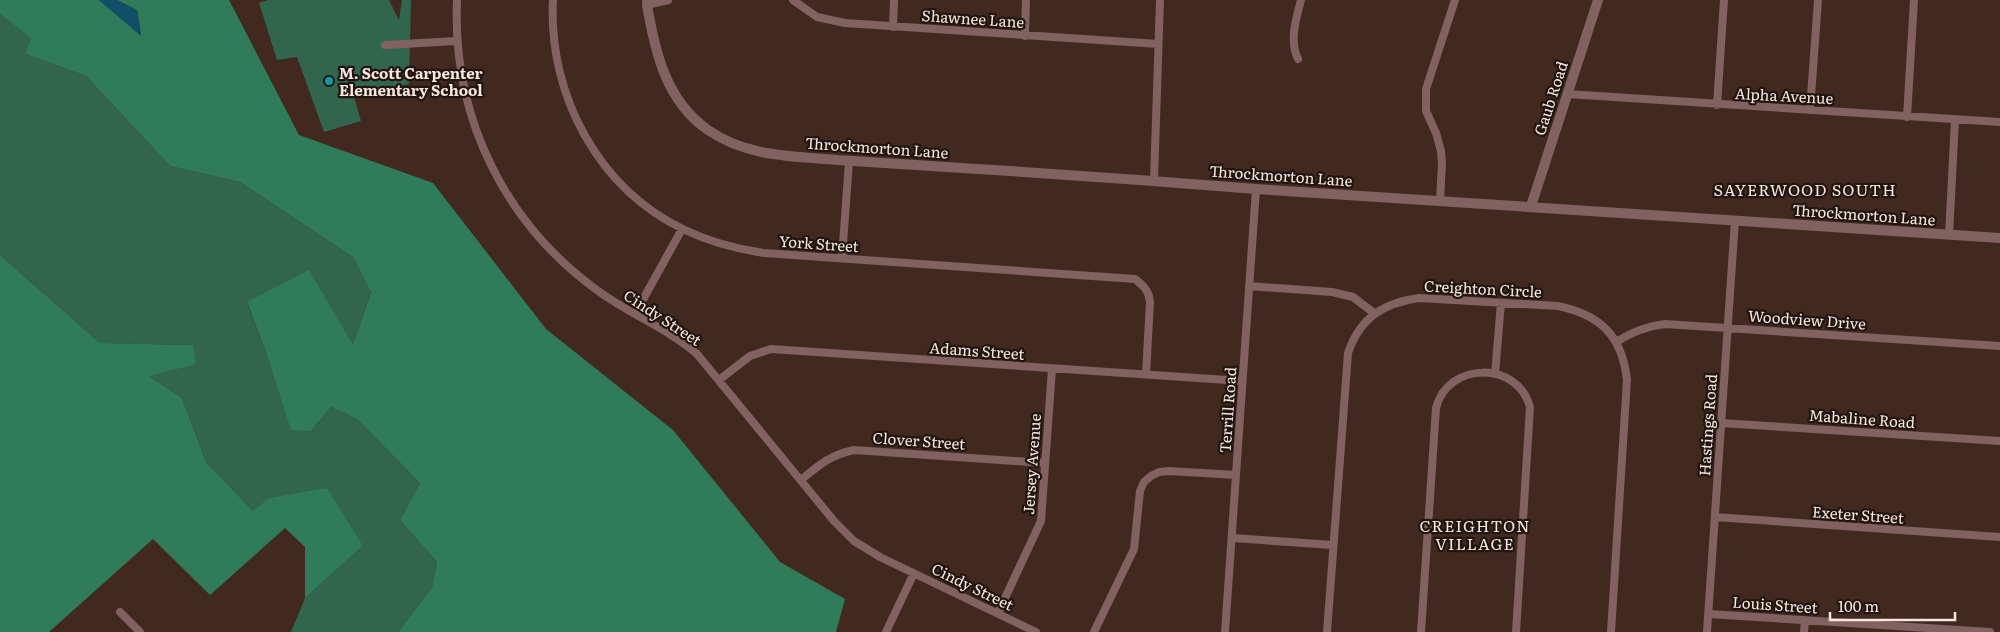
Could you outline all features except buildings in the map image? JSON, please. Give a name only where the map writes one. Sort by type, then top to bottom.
[{"type":"street","name":"Cindy Street","points":[[457,0],[457,42],[463,85],[471,115],[487,158],[509,199],[535,234],[566,266],[602,294],[683,342],[697,354],[834,521],[854,541],[880,557],[1036,632]]},
{"type":"street","name":"York Street","points":[[553,0],[553,26],[558,70],[573,114],[580,128],[598,158],[620,183],[649,208],[682,229],[717,243],[748,251],[1135,279],[1144,286],[1149,294],[1150,302],[1146,374]]},
{"type":"street","points":[[646,2],[668,0]]},
{"type":"street","name":"Shawnee Lane","points":[[793,0],[818,17],[832,22],[1158,44]]},
{"type":"street","points":[[893,27],[894,0]]},
{"type":"street","points":[[1025,36],[1026,0]]},
{"type":"street","points":[[1154,180],[1160,0]]},
{"type":"street","points":[[1298,59],[1293,47],[1293,39],[1301,0]]},
{"type":"street","points":[[1440,200],[1441,150],[1426,111],[1425,99],[1426,89],[1455,0]]},
{"type":"street","name":"Gaub Road","points":[[1531,206],[1598,0]]},
{"type":"street","points":[[1716,104],[1724,0]]},
{"type":"street","points":[[1810,110],[1818,0]]},
{"type":"street","points":[[1907,117],[1914,0]]},
{"type":"street","name":"Throckmorton Lane","points":[[646,2],[655,48],[667,81],[684,107],[706,128],[731,143],[757,152],[849,161],[2000,238]]},
{"type":"street","points":[[385,44],[457,42]]},
{"type":"street","name":"Alpha Avenue","points":[[1567,94],[2000,122]]},
{"type":"street","points":[[1948,235],[1955,120]]},
{"type":"street","points":[[842,258],[849,161]]},
{"type":"street","name":"Terrill Road","points":[[1225,632],[1256,189]]},
{"type":"street","name":"Hastings Road","points":[[1707,632],[1735,220]]},
{"type":"street","points":[[635,314],[682,229]]},
{"type":"street","points":[[1249,286],[1338,293],[1353,297],[1374,313]]},
{"type":"street","name":"Creighton Circle","points":[[1327,632],[1346,362],[1354,338],[1374,313],[1396,302],[1419,298],[1558,306],[1579,311],[1595,319],[1603,325],[1616,342],[1622,354],[1627,380],[1611,632]]},
{"type":"street","points":[[1495,374],[1501,303]]},
{"type":"street","name":"Woodview Drive","points":[[1616,342],[1634,331],[1650,326],[1672,325],[2000,346]]},
{"type":"street","name":"Adams Street","points":[[719,380],[750,356],[770,349],[1242,381]]},
{"type":"street","name":"Jersey Avenue","points":[[998,613],[1034,539],[1041,520],[1052,369]]},
{"type":"street","points":[[1421,632],[1435,416],[1438,399],[1454,380],[1472,374],[1495,374],[1512,380],[1519,385],[1530,407],[1516,632]]},
{"type":"street","name":"Mabaline Road","points":[[1722,423],[2000,441]]},
{"type":"street","name":"Clover Street","points":[[801,480],[822,462],[838,453],[854,450],[1045,463]]},
{"type":"street","points":[[1094,632],[1134,549],[1137,500],[1144,482],[1159,472],[1169,471],[1236,475]]},
{"type":"street","name":"Exeter Street","points":[[1715,517],[2000,537]]},
{"type":"street","points":[[1233,538],[1332,545]]},
{"type":"street","points":[[886,632],[914,574]]},
{"type":"street","points":[[120,612],[140,632]]},
{"type":"street","name":"Louis Street","points":[[1709,614],[1805,620],[1899,629],[1990,632]]},
{"type":"street","points":[[1804,632],[1805,620]]},
{"type":"green space","points":[[0,0],[99,0],[141,35],[137,10],[117,0],[229,0],[299,135],[433,183],[546,329],[673,430],[780,562],[845,599],[836,632],[398,632],[432,587],[437,562],[400,520],[420,483],[357,419],[331,407],[311,431],[291,430],[269,361],[247,302],[309,270],[353,345],[371,292],[353,257],[240,182],[170,166],[86,76],[25,54],[31,38],[0,14]]},
{"type":"green space","points":[[268,0],[389,0],[399,20],[402,0],[411,0],[409,84],[354,96],[361,121],[324,132],[297,57],[277,60],[259,3]]},
{"type":"green space","points":[[0,14],[32,38],[25,54],[86,76],[170,166],[240,182],[353,257],[371,291],[353,346],[247,303],[269,361],[311,431],[331,407],[357,419],[420,483],[400,520],[437,562],[432,587],[398,632],[291,632],[305,598],[363,546],[253,511],[206,462],[182,398],[149,376],[193,345],[100,343],[0,255]]},
{"type":"green space","points":[[0,255],[100,343],[193,345],[196,364],[149,376],[182,398],[206,462],[253,511],[269,498],[327,488],[363,546],[305,598],[305,547],[285,528],[210,595],[153,539],[49,632],[0,632]]},
{"type":"water","points":[[99,0],[117,0],[137,10],[141,36]]},
{"type":"place","name":"M. Scott Carpenter Elementary School","points":[[329,81]]},
{"type":"district","name":"SAYERWOOD SOUTH","points":[[1805,189]]},
{"type":"district","name":"CREIGHTON VILLAGE","points":[[1475,534]]}]
